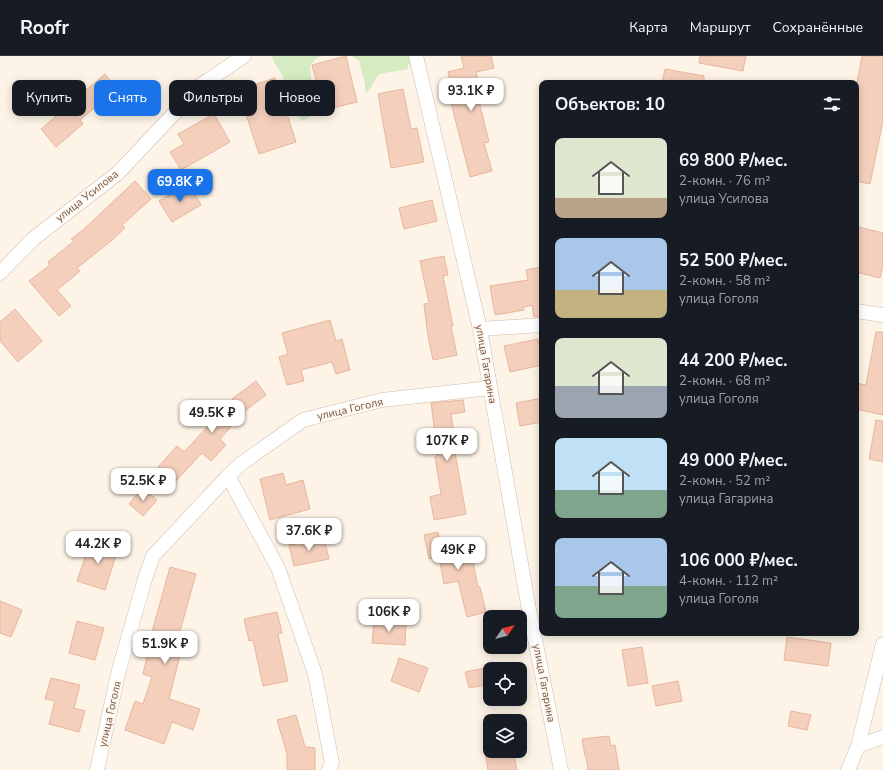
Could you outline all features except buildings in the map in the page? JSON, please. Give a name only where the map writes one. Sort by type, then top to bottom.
[{"type":"street","name":"улица Усилова","points":[[0,273],[33,239],[118,173],[201,85],[244,56]]},
{"type":"street","name":"улица Гагарина","points":[[416,56],[480,329],[528,604],[561,770]]},
{"type":"street","points":[[859,311],[883,315]]},
{"type":"street","points":[[480,329],[539,325]]},
{"type":"street","name":"улица Гоголя","points":[[97,770],[119,670],[153,556],[228,476],[242,463],[303,420],[382,400],[490,388]]},
{"type":"street","points":[[228,476],[278,568],[315,674],[332,763],[329,770]]},
{"type":"street","points":[[848,770],[858,746],[883,644]]},
{"type":"street","points":[[858,746],[883,737]]},
{"type":"green space","points":[[272,56],[321,56],[310,66],[312,80],[284,80]]},
{"type":"green space","points":[[352,56],[410,56],[412,60],[408,65],[408,69],[379,74],[367,93],[365,90],[365,84],[359,61]]},
{"type":"green space","points":[[298,116],[311,116],[302,121]]}]
